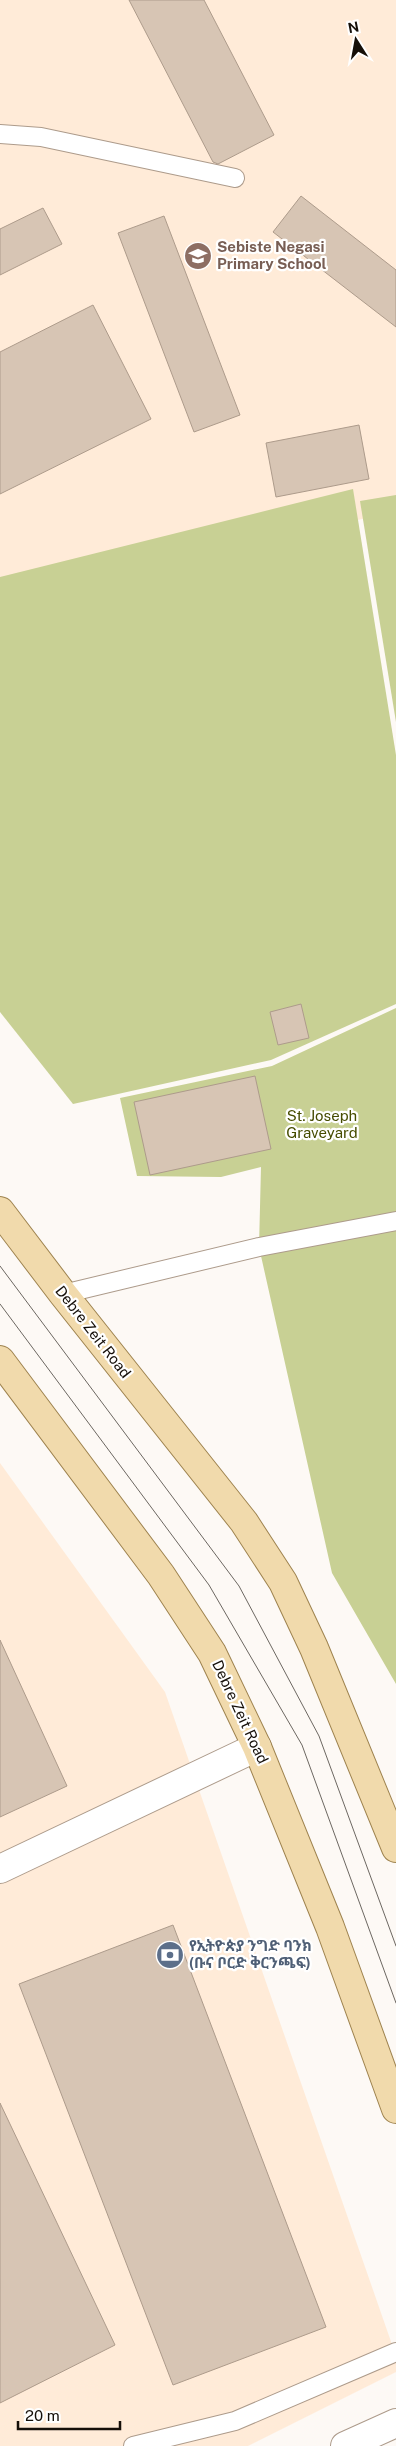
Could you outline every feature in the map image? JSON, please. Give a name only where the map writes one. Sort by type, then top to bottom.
[{"type":"main road","name":"Debre Zeit Road","points":[[0,1211],[62,1294],[244,1522],[283,1582],[314,1648],[396,1848]]},
{"type":"main road","name":"Debre Zeit Road","points":[[0,1360],[161,1575],[212,1653],[257,1748],[330,1927],[396,2109]]},
{"type":"main road","points":[[0,1869],[257,1748]]},
{"type":"main road","points":[[345,2446],[396,2423]]},
{"type":"lane","points":[[0,134],[41,137],[234,178]]},
{"type":"lane","points":[[62,1294],[259,1247],[396,1221]]},
{"type":"lane","points":[[133,2446],[235,2421],[396,2352]]},
{"type":"shaded area","name":"Sebiste Negasi Primary School","points":[[0,0],[396,0],[396,512],[0,594]]},
{"type":"shaded area","points":[[0,1463],[165,1692],[396,2356],[396,2372],[248,2446],[0,2446]]},
{"type":"green space","points":[[353,489],[396,755],[396,1004],[271,1060],[73,1104],[0,1012],[0,577]]},
{"type":"green space","points":[[396,495],[396,722],[360,501]]},
{"type":"green space","name":"St. Joseph Graveyard","points":[[396,1008],[396,1684],[332,1573],[259,1247],[261,1167],[221,1177],[137,1176],[120,1098],[272,1066]]},
{"type":"building","points":[[129,0],[204,0],[274,135],[218,164],[213,162]]},
{"type":"building","points":[[301,196],[396,270],[396,327],[273,232]]},
{"type":"building","points":[[43,208],[62,244],[0,275],[0,229]]},
{"type":"building","points":[[164,216],[240,415],[194,432],[118,233]]},
{"type":"building","points":[[93,305],[151,419],[0,494],[0,352]]},
{"type":"building","points":[[359,425],[369,479],[276,497],[266,443]]},
{"type":"building","points":[[301,1004],[309,1038],[278,1045],[270,1012]]},
{"type":"building","points":[[255,1076],[271,1149],[150,1175],[134,1102]]},
{"type":"building","points":[[0,1640],[67,1786],[0,1817]]},
{"type":"building","points":[[173,1925],[326,2327],[173,2385],[19,1984]]},
{"type":"building","points":[[0,2103],[115,2345],[0,2403]]},
{"type":"tram line","points":[[0,1266],[239,1586],[319,1736],[396,1946]]},
{"type":"tram line","points":[[0,1304],[209,1585],[302,1745],[396,2003]]},
{"type":"place","name":"Sebiste Negasi Primary School","points":[[198,256]]},
{"type":"place","name":"የኢትዮጵያ ንግድ ባንክ (ቡና ቦርድ ቅርንጫፍ)","points":[[170,1955]]}]
